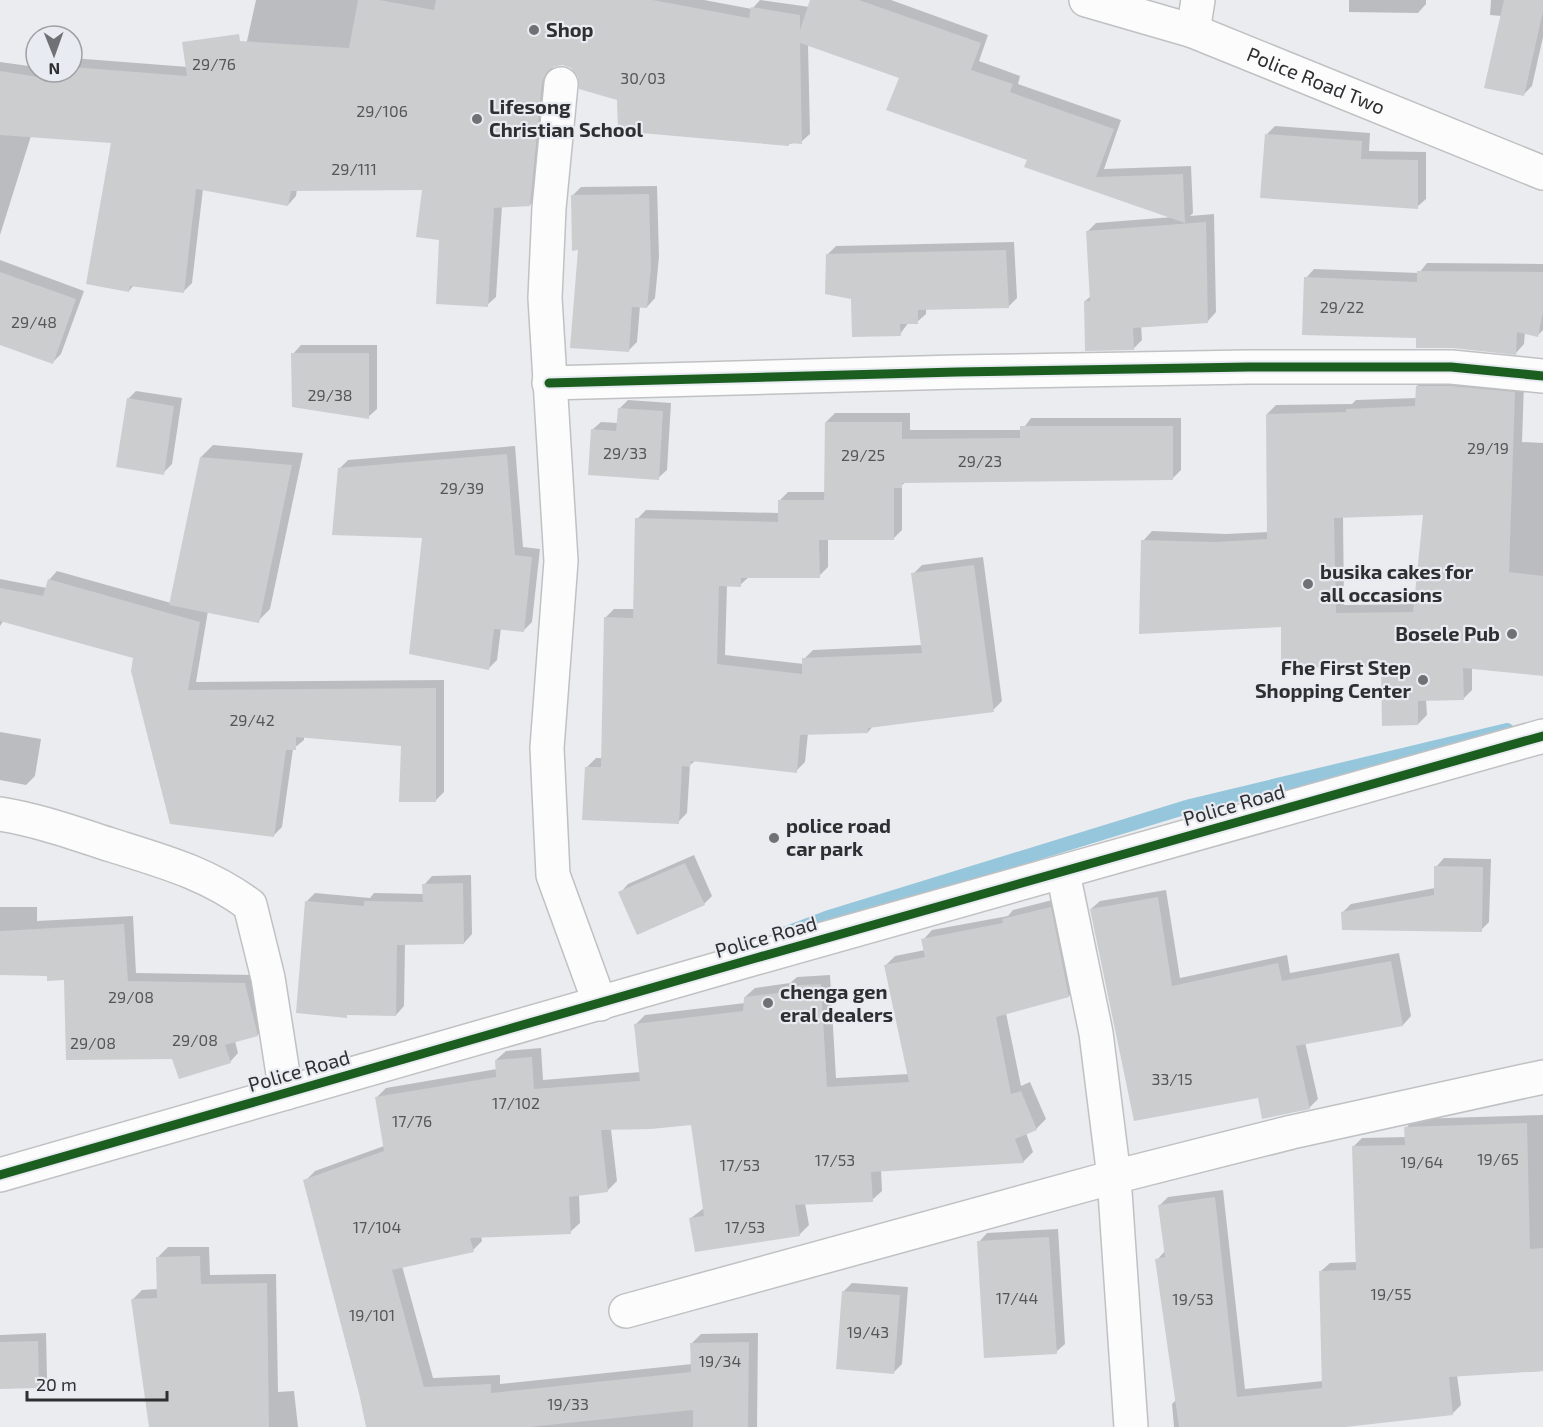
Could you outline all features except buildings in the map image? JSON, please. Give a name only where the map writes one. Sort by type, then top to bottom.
[{"type":"street","name":"Police Road Two","points":[[1086,0],[1196,16],[1543,173]]},
{"type":"street","points":[[561,84],[549,208],[545,298],[561,561],[547,748],[553,875],[600,1004]]},
{"type":"street","points":[[549,383],[1249,367],[1451,367],[1543,376]]},
{"type":"street","name":"Police Road","points":[[0,1175],[600,1004],[756,957],[1063,873],[1543,736]]},
{"type":"street","points":[[0,814],[32,819],[180,867],[222,885],[250,905],[268,978],[286,1094]]},
{"type":"street","points":[[1063,873],[1096,1033],[1114,1178],[1131,1427]]},
{"type":"street","points":[[626,1311],[1292,1132],[1543,1077]]},
{"type":"waterway","points":[[779,936],[826,918],[1190,806],[1507,730]]},
{"type":"cycle path","points":[[549,383],[1249,367],[1451,367],[1543,376]]},
{"type":"cycle path","points":[[0,1175],[756,958],[1543,736]]},
{"type":"place","name":"Shop","points":[[534,30]]},
{"type":"place","name":"Lifesong Christian School","points":[[477,119]]},
{"type":"place","name":"busika cakes for all occasions","points":[[1308,584]]},
{"type":"place","name":"Bosele Pub","points":[[1512,634]]},
{"type":"place","name":"Fhe First Step Shopping Center","points":[[1423,680]]},
{"type":"place","name":"police road car park","points":[[774,838]]},
{"type":"place","name":"chenga gen eral dealers","points":[[768,1003]]}]
